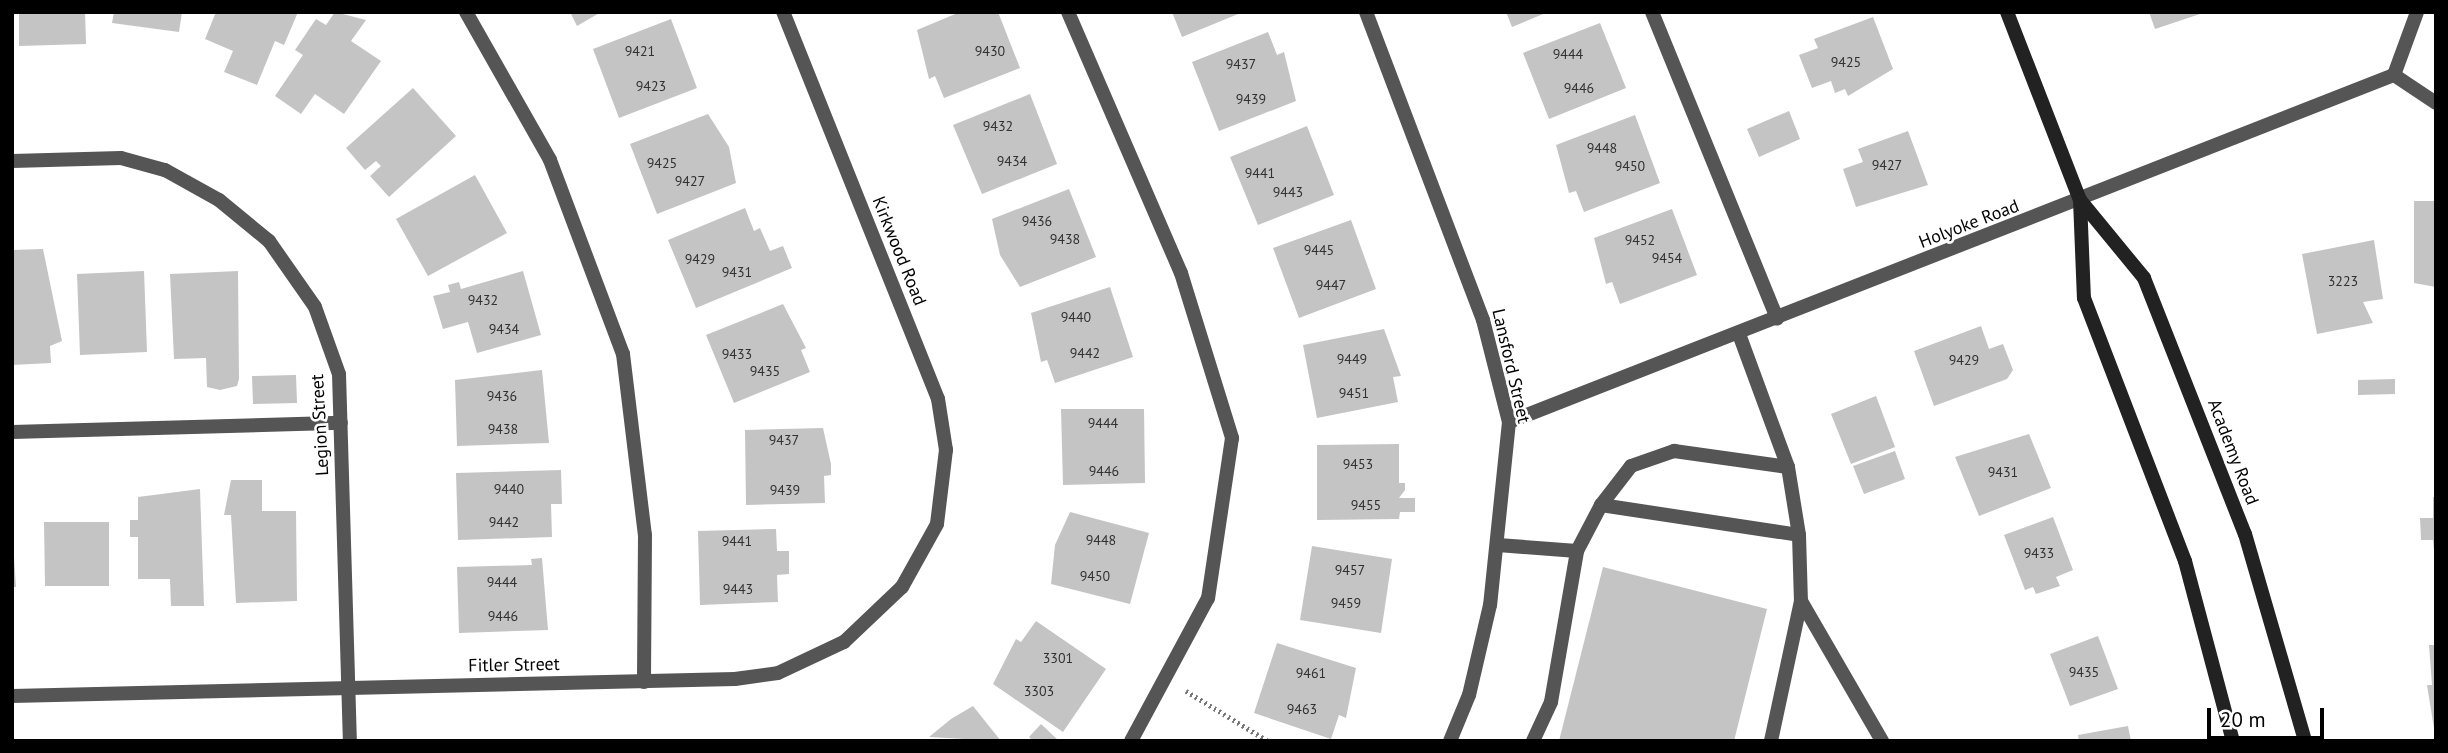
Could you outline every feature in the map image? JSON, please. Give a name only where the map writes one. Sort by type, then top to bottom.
[{"type":"main road","name":"Academy Road","points":[[2007,12],[2080,200],[2144,278],[2245,534],[2305,741]]},
{"type":"main road","name":"Academy Road","points":[[2080,200],[2084,298],[2185,561],[2233,741]]},
{"type":"street","points":[[466,12],[550,160],[623,354],[645,535],[644,681]]},
{"type":"street","name":"Kirkwood Road","points":[[783,12],[938,399],[946,450],[939,511]]},
{"type":"street","points":[[1068,12],[1181,273],[1232,438],[1208,598],[1131,741]]},
{"type":"street","name":"Lansford Street","points":[[1366,12],[1483,320],[1509,422],[1498,545],[1469,695],[1450,741]]},
{"type":"street","points":[[1652,12],[1777,319]]},
{"type":"street","points":[[2417,12],[2394,75],[2436,103]]},
{"type":"street","name":"Holyoke Road","points":[[1509,422],[2394,75]]},
{"type":"street","name":"Legion Street","points":[[12,161],[135,162],[219,200],[269,241],[315,307],[339,374],[350,741]]},
{"type":"street","points":[[1739,334],[1788,467],[1799,535],[1801,601],[1770,741]]},
{"type":"street","points":[[12,432],[341,422]]},
{"type":"street","points":[[1533,741],[1551,702],[1577,551],[1601,505],[1631,466],[1674,451],[1788,467]]},
{"type":"street","points":[[1601,505],[1799,535]]},
{"type":"street","name":"Fitler Street","points":[[12,696],[644,681],[778,673],[844,642],[902,587],[939,511]]},
{"type":"street","points":[[1498,545],[1577,551]]},
{"type":"street","points":[[1801,601],[1882,741]]},
{"type":"path","points":[[1164,678],[1268,741]]},
{"type":"building","points":[[19,12],[85,12],[86,44],[19,46]]},
{"type":"building","points":[[114,12],[182,12],[179,32],[112,23]]},
{"type":"building","points":[[216,12],[298,12],[284,45],[275,41],[257,85],[224,72],[233,51],[205,39]]},
{"type":"building","points":[[335,12],[366,20],[351,41],[381,61],[344,114],[315,94],[301,114],[275,96],[303,55],[295,50],[316,19],[326,25]]},
{"type":"building","points":[[570,12],[601,12],[577,26]]},
{"type":"building","points":[[960,12],[998,12],[1020,68],[944,98],[935,76],[929,79],[917,30]]},
{"type":"building","points":[[1172,12],[1243,12],[1182,37]]},
{"type":"building","points":[[1506,12],[1548,12],[1512,27]]},
{"type":"building","points":[[2149,12],[2203,12],[2203,13],[2155,29]]},
{"type":"building","points":[[1873,17],[1893,69],[1848,96],[1845,89],[1835,93],[1831,81],[1812,88],[1799,55],[1818,48],[1814,39]]},
{"type":"building","points":[[671,19],[697,88],[619,118],[593,49]]},
{"type":"building","points":[[1600,23],[1626,88],[1549,119],[1523,53]]},
{"type":"building","points":[[1268,32],[1277,55],[1284,52],[1296,101],[1219,131],[1192,62]]},
{"type":"building","points":[[413,88],[456,136],[389,197],[370,176],[381,166],[376,161],[365,170],[346,148]]},
{"type":"building","points":[[1030,94],[1057,164],[982,194],[953,125]]},
{"type":"building","points":[[1789,111],[1800,139],[1759,157],[1747,129]]},
{"type":"building","points":[[708,114],[729,147],[736,183],[657,214],[630,144]]},
{"type":"building","points":[[1635,115],[1660,183],[1584,212],[1576,191],[1569,193],[1556,145]]},
{"type":"building","points":[[1307,126],[1334,195],[1258,225],[1230,157]]},
{"type":"building","points":[[1908,131],[1928,185],[1856,207],[1843,169],[1863,162],[1858,149]]},
{"type":"building","points":[[475,175],[507,233],[428,276],[396,219]]},
{"type":"building","points":[[1069,189],[1096,257],[1020,287],[1000,255],[992,219]]},
{"type":"building","points":[[2414,201],[2436,201],[2436,287],[2414,283]]},
{"type":"building","points":[[745,208],[754,231],[760,228],[770,251],[783,246],[792,268],[696,308],[668,240]]},
{"type":"building","points":[[1672,209],[1697,275],[1620,304],[1612,282],[1606,284],[1594,238]]},
{"type":"building","points":[[1351,220],[1376,289],[1299,318],[1273,248]]},
{"type":"building","points":[[2374,240],[2383,299],[2363,302],[2373,323],[2317,334],[2302,254]]},
{"type":"building","points":[[43,249],[62,341],[50,346],[51,363],[12,365],[12,250]]},
{"type":"building","points":[[144,271],[147,352],[80,355],[77,274]]},
{"type":"building","points":[[238,271],[239,379],[237,386],[220,390],[207,387],[206,358],[174,359],[170,274]]},
{"type":"building","points":[[523,271],[541,335],[477,353],[468,322],[443,329],[433,296],[450,292],[448,285],[459,282],[461,289]]},
{"type":"building","points":[[1110,287],[1133,357],[1055,383],[1047,360],[1041,362],[1031,313]]},
{"type":"building","points":[[783,304],[806,348],[801,350],[810,372],[734,403],[706,335]]},
{"type":"building","points":[[1981,326],[1989,349],[2003,344],[2013,370],[2007,379],[1934,406],[1914,351]]},
{"type":"building","points":[[1384,329],[1401,376],[1393,377],[1398,402],[1317,418],[1303,345]]},
{"type":"building","points":[[542,370],[549,443],[457,446],[455,380]]},
{"type":"building","points":[[296,375],[297,403],[253,404],[252,376]]},
{"type":"building","points":[[2395,379],[2395,394],[2358,395],[2358,380]]},
{"type":"building","points":[[1876,396],[1895,447],[1851,464],[1831,414]]},
{"type":"building","points":[[1061,409],[1144,409],[1145,483],[1063,485]]},
{"type":"building","points":[[823,428],[831,464],[831,475],[824,476],[825,503],[746,505],[745,430]]},
{"type":"building","points":[[2029,434],[2051,488],[1979,516],[1955,457]]},
{"type":"building","points":[[1399,444],[1399,483],[1405,483],[1405,490],[1399,498],[1415,498],[1415,512],[1400,512],[1399,519],[1317,520],[1317,445]]},
{"type":"building","points":[[1895,451],[1905,479],[1864,494],[1853,466]]},
{"type":"building","points":[[561,470],[562,504],[551,504],[552,537],[458,540],[456,473]]},
{"type":"building","points":[[231,480],[262,480],[262,511],[296,511],[297,601],[236,603],[231,515],[224,515]]},
{"type":"building","points":[[200,489],[204,606],[171,606],[170,579],[138,579],[138,537],[130,537],[130,520],[138,520],[138,497]]},
{"type":"building","points":[[2433,497],[2436,497],[2436,572],[2433,540],[2421,540],[2420,518],[2433,518]]},
{"type":"building","points":[[1070,512],[1149,533],[1130,604],[1051,584],[1055,545]]},
{"type":"building","points":[[2053,517],[2073,570],[2056,577],[2060,586],[2036,594],[2033,587],[2025,590],[2004,535]]},
{"type":"building","points":[[44,522],[109,522],[109,586],[45,586]]},
{"type":"building","points":[[12,528],[16,587],[12,587]]},
{"type":"building","points":[[776,529],[777,551],[789,551],[789,574],[777,575],[778,602],[700,605],[698,531]]},
{"type":"building","points":[[1312,546],[1392,559],[1381,633],[1300,620]]},
{"type":"building","points":[[542,558],[548,630],[459,633],[457,567],[532,565],[531,559]]},
{"type":"building","points":[[1603,567],[1767,609],[1734,741],[1559,741]]},
{"type":"building","points":[[1036,621],[1106,669],[1063,732],[993,684],[1016,639],[1021,642]]},
{"type":"building","points":[[2098,636],[2118,689],[2070,706],[2050,654]]},
{"type":"building","points":[[1277,643],[1356,668],[1346,718],[1339,715],[1331,739],[1254,713]]},
{"type":"building","points":[[2429,645],[2436,645],[2436,741],[2427,685],[2432,685]]},
{"type":"building","points":[[973,706],[1001,741],[929,737],[951,719]]},
{"type":"building","points":[[1041,724],[1059,741],[1033,741],[1029,737]]},
{"type":"building","points":[[2128,726],[2131,741],[2079,741],[2078,735]]}]
